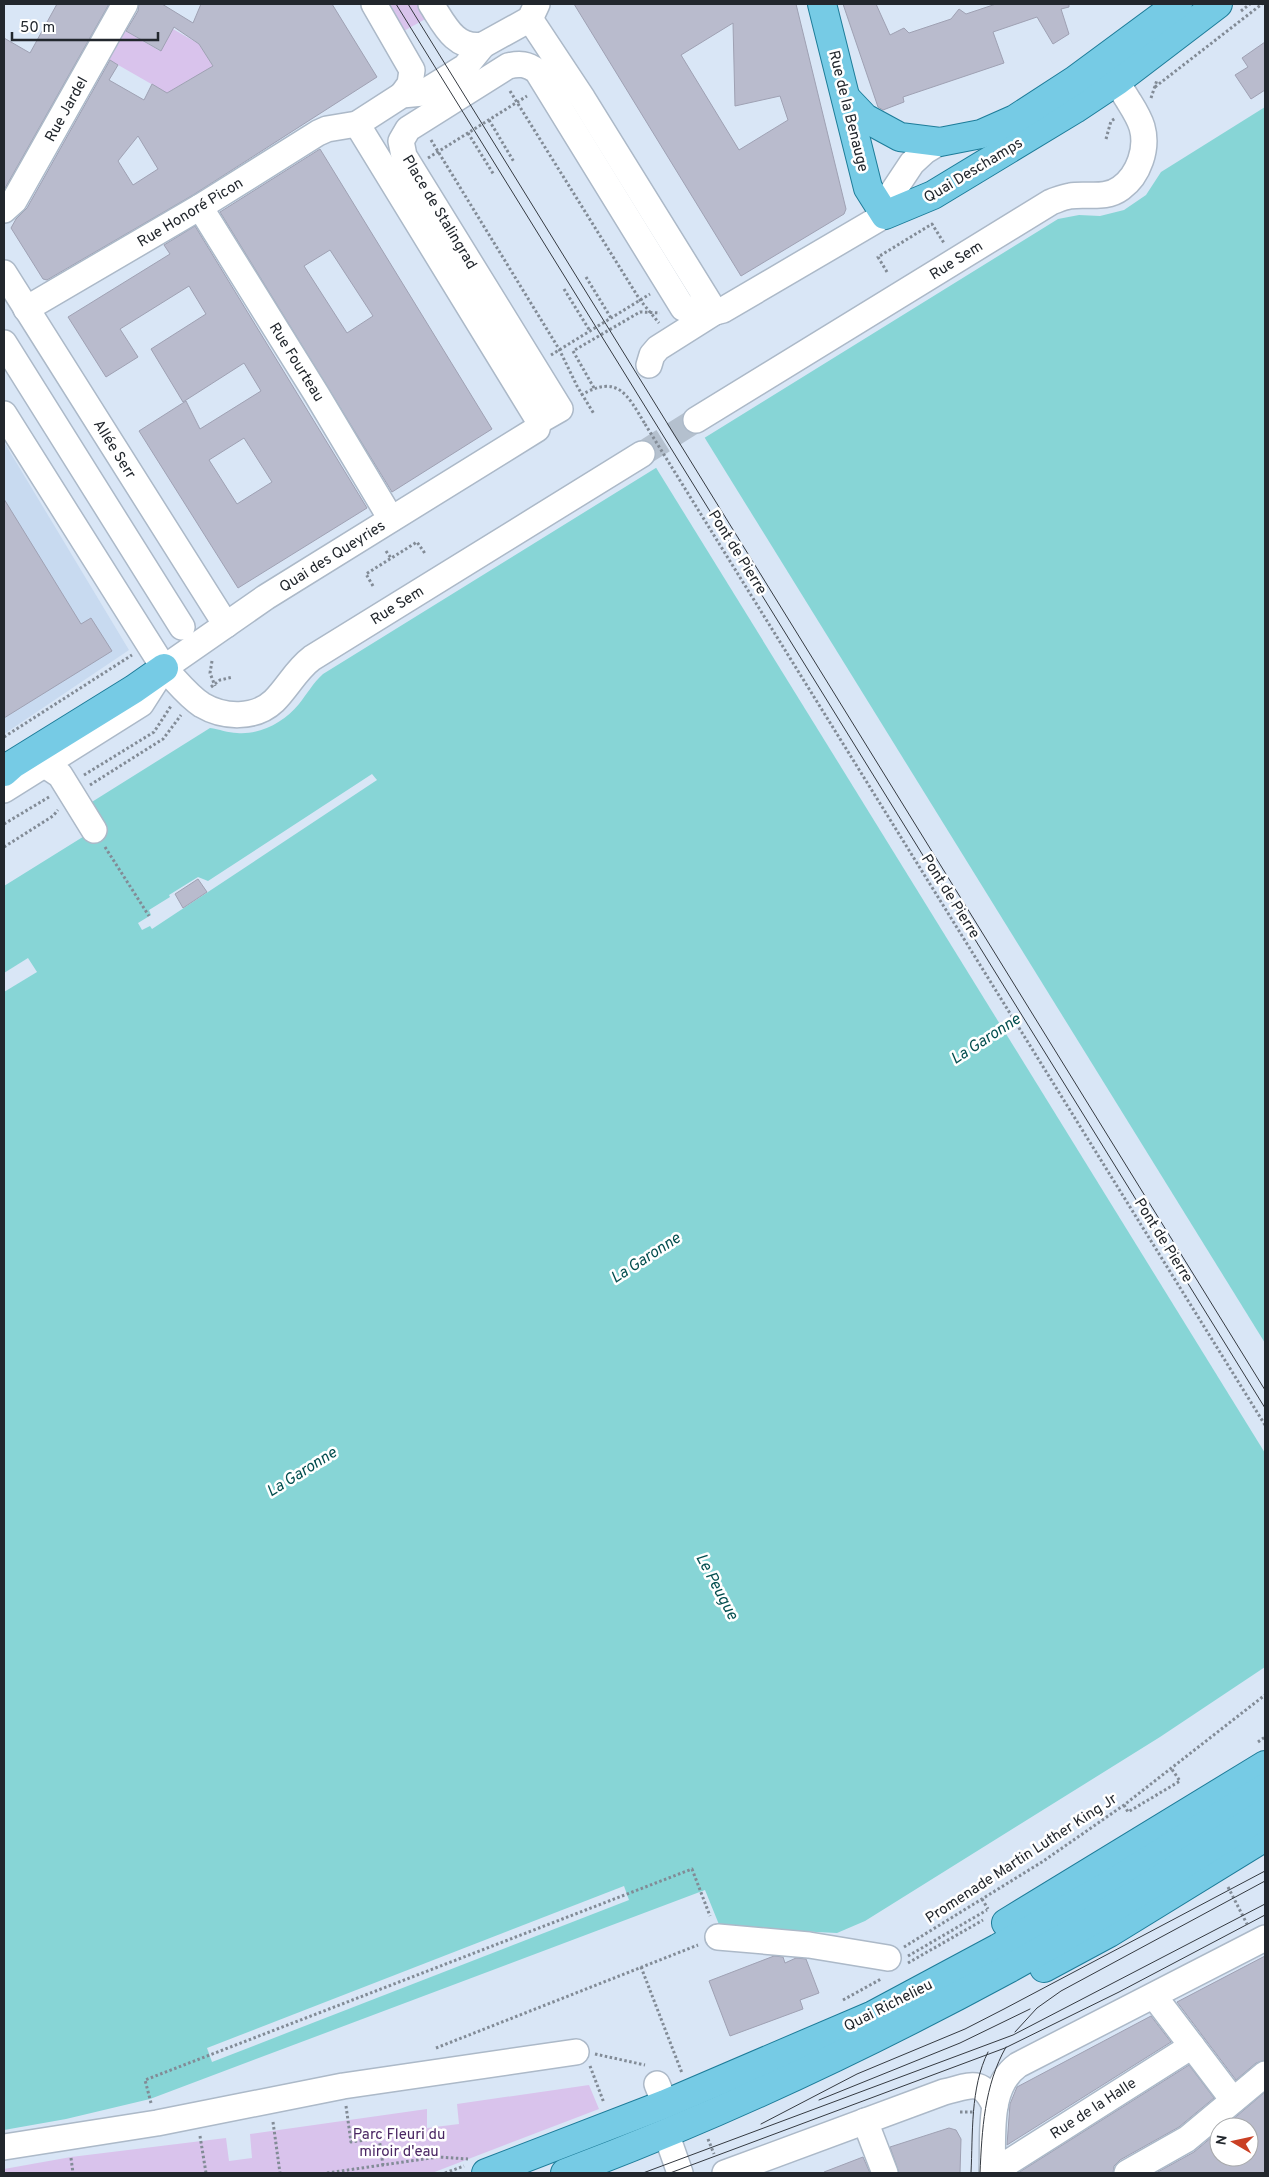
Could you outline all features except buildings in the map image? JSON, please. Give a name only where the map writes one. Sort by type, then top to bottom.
[{"type":"main road","name":"Rue de la Benauge","points":[[822,4],[868,188],[885,215]]},
{"type":"main road","name":"Quai Deschamps","points":[[846,98],[865,118],[900,137],[940,142],[981,134],[1015,119],[1088,72],[1178,4]]},
{"type":"main road","name":"Quai Deschamps","points":[[885,215],[933,195],[1117,81],[1218,4]]},
{"type":"main road","name":"Quai des Queyries","points":[[4,750],[123,676],[164,668]]},
{"type":"main road","name":"Quai des Queyries","points":[[4,772],[12,764],[134,689],[164,668]]},
{"type":"main road","points":[[878,2025],[990,1933],[1265,1765]]},
{"type":"main road","name":"Quai Richelieu","points":[[565,2173],[666,2133],[788,2081],[998,1948],[1111,1884],[1265,1788]]},
{"type":"main road","name":"Quai Richelieu","points":[[478,2168],[661,2081],[878,2025],[1018,1963],[1265,1813]]},
{"type":"main road","points":[[878,2025],[1043,1969],[1109,1933],[1265,1837]]},
{"type":"street","name":"Rue Jardel","points":[[4,210],[14,202],[126,4]]},
{"type":"street","points":[[356,124],[402,94],[410,84],[412,70],[374,4]]},
{"type":"street","points":[[431,4],[444,26],[458,41],[473,47],[483,45]]},
{"type":"street","points":[[402,94],[423,93],[443,81],[465,67],[483,45],[534,11],[578,93],[715,312],[658,348],[652,355],[649,365]]},
{"type":"street","points":[[1088,72],[1104,74],[1117,81],[1119,66],[1136,35]]},
{"type":"street","name":"Place de Stalingrad","points":[[503,449],[536,430],[539,421],[560,409],[412,168],[402,148],[401,141],[408,129],[508,66],[524,64],[537,71],[683,308],[715,312]]},
{"type":"street","name":"Rue Sem","points":[[696,420],[1051,202],[1071,196],[1106,196],[1120,190],[1131,180],[1138,168],[1143,148],[1142,128],[1117,81]]},
{"type":"street","name":"Place de Stalingrad","points":[[356,124],[539,421]]},
{"type":"street","name":"Rue Honoré Picon","points":[[26,309],[200,207],[318,133],[327,129],[356,124]]},
{"type":"street","points":[[885,215],[888,199],[912,163],[940,142]]},
{"type":"street","name":"Rue Fourteau","points":[[200,207],[317,394],[392,519]]},
{"type":"street","name":"Quai Deschamps","points":[[715,312],[723,310],[885,215]]},
{"type":"street","name":"Allée Serr","points":[[4,273],[226,625]]},
{"type":"street","points":[[4,343],[182,627]]},
{"type":"street","points":[[4,414],[164,668],[141,704],[4,790]]},
{"type":"street","name":"Quai des Queyries","points":[[164,668],[266,597],[503,449]]},
{"type":"street","name":"Rue Sem","points":[[164,668],[195,696],[217,711],[245,715],[264,708],[273,701],[300,667],[312,658],[642,454]]},
{"type":"street","points":[[48,763],[60,775],[94,830]]},
{"type":"street","points":[[992,2168],[995,2106],[1001,2085],[1008,2073],[1018,2065],[1154,1996],[1258,1934]]},
{"type":"street","points":[[718,1937],[809,1945],[888,1958]]},
{"type":"street","points":[[1154,1996],[1234,2100]]},
{"type":"street","name":"Rue de la Halle","points":[[992,2168],[1008,2162],[1192,2046]]},
{"type":"street","points":[[4,2147],[197,2115],[343,2086],[580,2052]]},
{"type":"street","points":[[1127,2173],[1186,2139],[1265,2074]]},
{"type":"street","points":[[725,2173],[944,2092],[971,2086],[983,2088],[988,2092],[995,2106]]},
{"type":"street","points":[[865,2121],[885,2173]]},
{"type":"street","points":[[666,2133],[680,2173]]},
{"type":"path","points":[[1154,88],[1262,4]]},
{"type":"path","points":[[508,87],[516,103],[640,300],[670,340]]},
{"type":"path","points":[[426,159],[530,94]]},
{"type":"path","points":[[489,120],[514,162]]},
{"type":"path","points":[[468,133],[494,175]]},
{"type":"path","points":[[428,136],[560,349],[582,395],[594,414]]},
{"type":"path","points":[[886,272],[878,257],[932,224],[941,238]]},
{"type":"path","points":[[586,277],[612,318]]},
{"type":"path","points":[[564,289],[590,330]]},
{"type":"path","points":[[560,349],[653,292]]},
{"type":"path","points":[[582,395],[594,388],[573,351],[640,312],[667,314]]},
{"type":"path","name":"Pont de Pierre","points":[[594,388],[611,386],[619,388],[625,393],[1265,1425]]},
{"type":"path","points":[[374,586],[366,574],[417,542],[426,555]]},
{"type":"path","points":[[386,551],[392,558]]},
{"type":"path","points":[[4,737],[127,660],[148,642]]},
{"type":"path","points":[[4,846],[53,816],[73,795],[163,739],[185,711],[210,673]]},
{"type":"path","points":[[154,732],[195,696],[220,680],[233,677]]},
{"type":"path","points":[[195,696],[218,689]]},
{"type":"path","points":[[94,830],[149,916]]},
{"type":"path","name":"Promenade Martin Luther King Jr","points":[[865,1988],[888,1958],[1042,1862],[1124,1805],[1265,1695]]},
{"type":"path","points":[[1124,1805],[1128,1812],[1180,1781],[1171,1768]]},
{"type":"path","points":[[1155,1796],[1160,1802]]},
{"type":"path","points":[[150,2099],[145,2080],[692,1869],[718,1937],[433,2050]]},
{"type":"path","points":[[1226,1885],[1258,1934]]},
{"type":"path","points":[[982,1899],[988,1909]]},
{"type":"path","points":[[580,2052],[661,2081],[683,2074],[641,1967]]},
{"type":"path","points":[[580,2052],[607,2111]]},
{"type":"path","points":[[343,2086],[350,2142],[379,2138],[383,2165]]},
{"type":"path","points":[[270,2101],[280,2173]]},
{"type":"path","points":[[197,2115],[206,2173]]},
{"type":"path","points":[[327,2173],[438,2157],[469,2159],[478,2168]]},
{"type":"shaded area","points":[[4,442],[129,650],[4,734]]},
{"type":"green space","points":[[384,4],[421,4],[429,17],[402,32]]},
{"type":"green space","points":[[122,29],[160,51],[173,29],[199,44],[224,84],[204,97],[192,78],[167,93],[106,58]]},
{"type":"green space","name":"Parc Fleuri du miroir d'eau","points":[[589,2085],[599,2109],[432,2173],[4,2173],[4,2169],[71,2157],[226,2138],[229,2161],[252,2158],[250,2134],[427,2109],[427,2128],[459,2124],[457,2104]]},
{"type":"water","points":[[1265,107],[1265,1667],[1160,1737],[865,1921],[837,1933],[720,1927],[705,1890],[150,2099],[66,2119],[4,2130],[4,886],[94,830],[87,805],[210,728],[246,733],[255,732],[279,722],[299,704],[323,674],[1058,219],[1079,215],[1100,216],[1124,210],[1146,195],[1161,172]]},
{"type":"pier","points":[[703,435],[1265,1343],[1265,1453],[655,466]]},
{"type":"pier","points":[[372,774],[377,780],[152,929],[150,926],[142,930],[138,923],[151,915],[149,910],[170,897],[169,895],[198,877],[208,881]]},
{"type":"pier","points":[[28,958],[37,972],[4,992],[4,973]]},
{"type":"pier","points":[[624,1886],[629,1900],[212,2062],[207,2048]]},
{"type":"tunnel","points":[[642,454],[696,420]]},
{"type":"tram line","points":[[396,4],[1265,1408]]},
{"type":"tram line","points":[[408,4],[1265,1390]]},
{"type":"tram line","points":[[761,2124],[857,2074],[965,2029],[1265,1871]]},
{"type":"tram line","points":[[1015,2032],[1037,2008],[1061,1991],[1265,1881]]},
{"type":"tram line","points":[[643,2173],[1013,2035],[1265,1904]]},
{"type":"tram line","points":[[670,2173],[1005,2048],[1119,1992],[1265,1915]]},
{"type":"tram line","points":[[819,2100],[960,2043],[1030,2009]]},
{"type":"tram line","points":[[980,2173],[983,2125],[989,2093],[993,2077],[1006,2047]]},
{"type":"tram line","points":[[971,2173],[975,2096],[982,2066],[988,2052]]},
{"type":"water label","name":"La Garonne","points":[[985,1038]]},
{"type":"water label","name":"La Garonne","points":[[645,1257]]},
{"type":"water label","name":"La Garonne","points":[[301,1471]]},
{"type":"water label","name":"Le Peugue","points":[[718,1586]]}]
